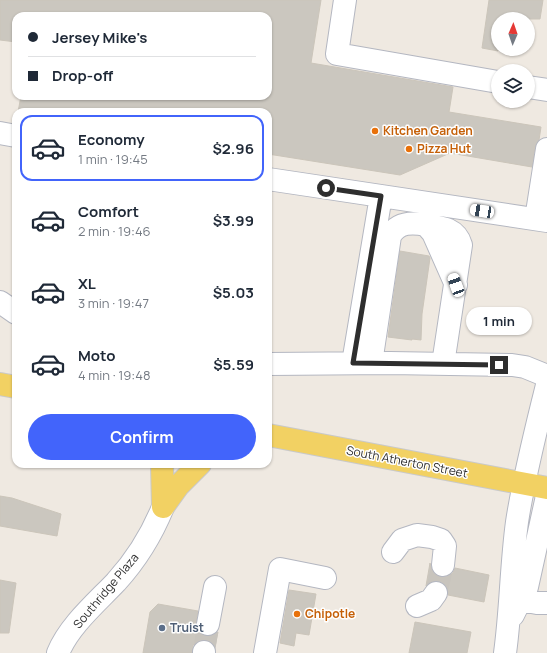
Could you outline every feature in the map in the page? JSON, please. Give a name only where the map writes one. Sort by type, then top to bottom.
[{"type":"main road","points":[[0,384],[12,386]]},
{"type":"main road","name":"South Atherton Street","points":[[272,437],[547,488]]},
{"type":"main road","points":[[162,468],[163,507]]},
{"type":"main road","points":[[163,507],[178,486],[196,468]]},
{"type":"street","points":[[345,0],[337,54],[491,81]]},
{"type":"street","points":[[535,88],[547,90]]},
{"type":"street","points":[[0,133],[12,135]]},
{"type":"street","points":[[272,180],[541,220],[547,149]]},
{"type":"street","points":[[362,363],[381,196]]},
{"type":"street","points":[[362,363],[390,236],[396,229],[410,223],[426,225],[433,233],[456,285],[443,364]]},
{"type":"street","points":[[0,302],[12,310]]},
{"type":"street","points":[[272,364],[362,363],[516,365],[547,376]]},
{"type":"street","points":[[505,653],[510,622],[511,590],[517,522],[524,484],[547,385]]},
{"type":"street","points":[[510,622],[527,588],[547,496]]},
{"type":"street","name":"Southridge Plaza","points":[[58,653],[61,645],[83,617],[117,580],[140,551],[163,507]]},
{"type":"street","points":[[393,552],[402,540],[417,535],[432,537],[441,540],[445,546],[443,566]]},
{"type":"street","points":[[265,653],[280,569],[325,578]]},
{"type":"street","points":[[208,624],[215,587]]},
{"type":"street","points":[[417,606],[432,600],[436,593]]},
{"type":"street","points":[[521,600],[537,603],[547,602]]},
{"type":"building","points":[[0,0],[321,0],[311,63],[453,87],[449,112],[541,127],[539,140],[535,147],[532,167],[450,153],[400,175],[272,155],[272,108],[19,108],[20,100],[272,100],[272,12],[12,12],[12,42],[0,40]]},
{"type":"building","points":[[489,0],[543,0],[540,19],[535,19],[535,12],[491,12],[491,50],[482,48]]},
{"type":"building","points":[[400,251],[429,256],[430,258],[422,314],[421,340],[388,337]]},
{"type":"building","points":[[0,496],[12,498],[61,514],[57,536],[0,526]]},
{"type":"building","points":[[430,563],[432,570],[436,575],[441,577],[448,576],[453,573],[455,568],[489,575],[484,602],[448,595],[447,587],[438,581],[430,582],[426,586]]},
{"type":"building","points":[[0,580],[16,583],[9,633],[0,633]]},
{"type":"building","name":"Chipotle","points":[[289,590],[316,594],[309,635],[296,633],[294,646],[280,643]]},
{"type":"building","points":[[158,604],[198,611],[196,628],[200,634],[212,636],[218,632],[215,647],[211,641],[204,640],[198,641],[193,645],[192,653],[143,653],[150,612]]},
{"type":"building","points":[[415,622],[471,632],[467,653],[409,653]]},
{"type":"tunnel","points":[[436,593],[443,565]]},
{"type":"tunnel","points":[[204,652],[208,624]]},
{"type":"place","name":"Kitchen Garden","points":[[375,131]]},
{"type":"place","name":"Pizza Hut","points":[[409,149]]},
{"type":"place","name":"Chipotle","points":[[297,614]]},
{"type":"place","name":"Truist","points":[[162,628]]},
{"type":"route","points":[[326,188],[381,196],[353,363],[499,365]]}]
